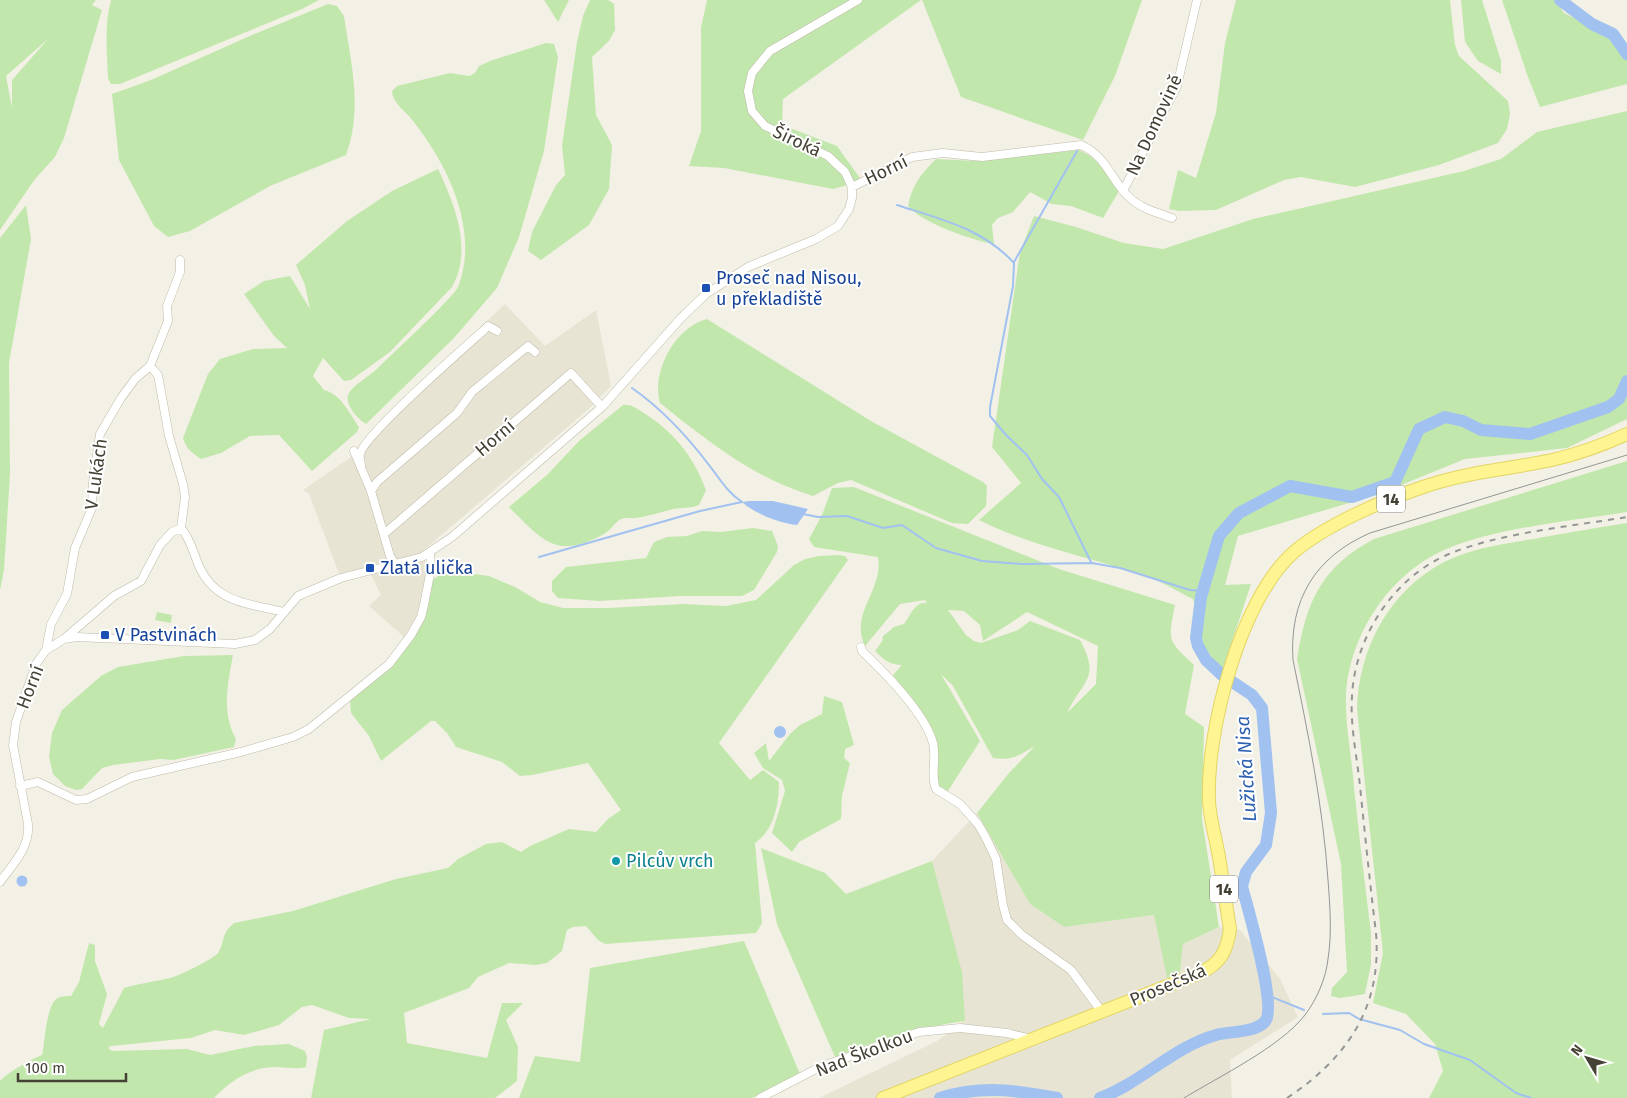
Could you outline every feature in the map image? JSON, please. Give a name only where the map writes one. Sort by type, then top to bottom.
[{"type":"main road","name":"Prosečská","points":[[884,1098],[1033,1040],[1216,964],[1227,949],[1230,929],[1209,801],[1214,732],[1230,670],[1251,615],[1267,584],[1293,553],[1322,532],[1385,501],[1426,486],[1456,477],[1574,455],[1627,434]]},
{"type":"street","name":"Široká","points":[[852,187],[845,172],[828,156],[765,126],[752,111],[748,91],[752,73],[770,51],[858,0]]},
{"type":"street","name":"Na Domovině","points":[[1123,191],[1176,86],[1197,0]]},
{"type":"street","name":"Horní","points":[[0,882],[21,854],[28,838],[28,824],[20,786],[13,735],[36,664],[46,650],[64,638],[235,644],[254,640],[270,629],[298,596],[341,578],[422,557],[452,537],[602,407],[681,318],[706,294],[748,267],[816,239],[838,226],[849,209],[852,187],[912,157],[943,153],[982,156],[1082,145],[1091,149],[1104,161],[1123,191]]},
{"type":"street","points":[[1123,191],[1138,204],[1172,218]]},
{"type":"street","name":"V Lukách","points":[[46,650],[52,624],[66,594],[76,548],[92,508],[93,483],[100,434],[121,398],[135,379],[150,366],[168,321],[167,306],[180,272],[180,260]]},
{"type":"street","points":[[361,465],[360,454],[373,435],[489,324],[497,331]]},
{"type":"street","points":[[371,491],[377,482],[457,414],[472,392],[528,346],[535,352]]},
{"type":"street","points":[[150,366],[158,375],[169,436],[183,484],[185,497],[180,528]]},
{"type":"street","name":"Horní","points":[[384,534],[571,373],[602,407]]},
{"type":"street","points":[[354,451],[371,491],[390,556],[395,564]]},
{"type":"street","points":[[180,528],[189,538],[207,582],[220,594],[232,600],[284,612]]},
{"type":"street","points":[[64,638],[114,596],[141,581],[160,545],[172,532],[180,528]]},
{"type":"street","points":[[20,786],[38,782],[76,800],[87,799],[132,777],[241,752],[293,737],[309,729],[389,664],[411,635],[421,617],[424,605],[431,569],[430,552]]},
{"type":"street","points":[[861,647],[862,651],[893,682],[926,728],[933,742],[936,789],[960,804],[978,824],[986,838],[996,859],[1002,905],[1007,920],[1028,940],[1070,970],[1102,1012]]},
{"type":"street","name":"Nad Školkou","points":[[760,1098],[820,1067],[919,1032],[960,1028],[1006,1033],[1033,1040]]},
{"type":"shaded area","points":[[505,304],[545,346],[596,310],[611,386],[591,407],[424,550],[426,572],[418,613],[404,637],[369,606],[381,595],[368,568],[340,576],[309,494],[303,490],[357,453],[369,433]]},
{"type":"shaded area","points":[[977,813],[1030,904],[1064,927],[1155,915],[1167,977],[1180,973],[1183,944],[1219,927],[1240,930],[1280,979],[1298,1017],[1230,1060],[1232,1098],[819,1098],[937,1041],[965,1020],[932,861]]},
{"type":"green space","points":[[0,0],[96,0],[92,5],[102,10],[64,138],[55,157],[35,179],[0,230]],"holes":[[[48,39],[12,80],[12,108],[6,76]]]},
{"type":"green space","points":[[111,0],[319,0],[302,9],[120,84],[111,84],[108,78],[106,39],[107,19]]},
{"type":"green space","points":[[544,0],[569,0],[558,22]]},
{"type":"green space","points":[[590,0],[608,0],[614,4],[615,30],[609,41],[592,57],[596,115],[612,145],[609,189],[589,225],[541,260],[528,251],[532,232],[556,185],[565,175],[562,146],[577,42],[583,16]]},
{"type":"green space","points":[[707,0],[921,0],[783,99],[782,125],[837,146],[862,181],[833,189],[724,168],[689,166],[701,131],[701,28]]},
{"type":"green space","points":[[922,0],[1142,0],[1115,76],[1083,140],[961,97]]},
{"type":"green space","points":[[1236,0],[1450,0],[1455,45],[1459,56],[1508,101],[1510,114],[1507,129],[1498,143],[1439,165],[1355,187],[1301,177],[1284,180],[1216,210],[1179,211],[1169,209],[1178,170],[1196,178],[1216,113],[1225,43]]},
{"type":"green space","points":[[1461,0],[1482,0],[1501,61],[1501,74],[1478,61],[1465,42]]},
{"type":"green space","points":[[1502,0],[1555,0],[1564,13],[1627,44],[1627,84],[1540,107]]},
{"type":"green space","points":[[328,4],[337,6],[344,16],[352,69],[355,103],[354,120],[346,155],[270,186],[190,231],[168,237],[154,226],[119,160],[112,94],[151,80],[252,35]]},
{"type":"green space","points":[[546,43],[554,44],[558,57],[544,151],[519,237],[497,288],[454,338],[366,424],[359,419],[350,406],[348,402],[349,393],[378,368],[454,293],[458,287],[464,266],[463,221],[448,178],[426,138],[397,104],[392,91],[397,86],[450,73],[469,76],[475,73],[479,66],[490,61]]},
{"type":"green space","points":[[1627,111],[1627,419],[1567,448],[1465,459],[1379,494],[1238,536],[1225,585],[1251,584],[1222,672],[1204,646],[1193,599],[1148,577],[1041,545],[979,520],[1021,483],[992,447],[1020,252],[1034,216],[1076,227],[1124,243],[1163,249],[1253,219],[1464,171],[1501,159],[1537,132]]},
{"type":"green space","points":[[1079,150],[1102,167],[1119,191],[1103,218],[1071,206],[1052,204],[1030,192],[1013,212],[998,218],[992,225],[994,244],[961,235],[935,224],[914,212],[908,206],[909,199],[918,180],[936,159],[977,161]]},
{"type":"green space","points":[[438,169],[455,212],[461,243],[458,273],[452,287],[390,352],[351,380],[344,381],[323,358],[313,376],[324,390],[335,395],[344,405],[359,427],[357,432],[312,471],[279,435],[250,436],[221,453],[201,459],[192,453],[183,438],[208,374],[220,359],[253,349],[287,348],[274,336],[244,294],[264,281],[290,276],[310,309],[305,285],[296,265],[347,221],[392,191]]},
{"type":"green space","points":[[26,205],[31,239],[9,363],[10,473],[4,570],[0,590],[0,238]]},
{"type":"green space","points":[[707,319],[871,421],[983,482],[987,486],[986,506],[968,524],[952,523],[851,480],[838,483],[813,496],[771,480],[732,457],[660,403],[658,391],[659,378],[668,352],[685,331]]},
{"type":"green space","points":[[623,405],[634,407],[655,420],[682,446],[706,490],[699,505],[641,517],[621,519],[604,534],[574,546],[562,546],[551,543],[531,529],[509,507],[548,474],[580,440]]},
{"type":"green space","points":[[1627,461],[1627,512],[1513,530],[1449,548],[1428,558],[1409,572],[1377,607],[1365,628],[1355,650],[1349,673],[1346,707],[1371,933],[1371,964],[1365,994],[1340,998],[1331,996],[1332,988],[1347,972],[1341,864],[1297,659],[1305,620],[1319,588],[1341,562],[1374,539]]},
{"type":"green space","points":[[854,487],[1059,569],[1175,605],[1171,626],[1172,639],[1174,645],[1194,665],[1185,714],[1204,727],[1202,819],[1219,927],[1183,944],[1180,973],[1167,978],[1154,915],[1064,927],[1030,904],[977,813],[1009,773],[1035,746],[1020,755],[1010,758],[993,758],[953,686],[941,674],[980,741],[946,794],[937,785],[938,744],[929,723],[893,675],[902,665],[887,661],[875,651],[883,640],[882,637],[894,627],[904,624],[919,604],[927,603],[925,600],[900,604],[865,646],[861,634],[861,623],[879,569],[878,557],[814,547],[809,539],[822,515],[832,488]],"holes":[[[948,610],[964,611],[980,625],[983,641],[1027,612],[1098,646],[1096,684],[1067,713],[1084,686],[1089,672],[1089,663],[1080,640],[1030,621],[1018,630],[981,643],[974,641],[966,635]]]},
{"type":"green space","points":[[1627,523],[1627,1098],[1429,1098],[1443,1071],[1435,1044],[1406,1014],[1373,1003],[1383,953],[1357,709],[1359,686],[1371,643],[1393,605],[1407,589],[1425,574],[1454,557],[1487,547]]},
{"type":"green space","points":[[753,528],[772,531],[778,546],[777,552],[754,590],[742,596],[681,596],[599,601],[558,598],[552,591],[552,581],[566,567],[646,558],[654,542],[667,537],[687,536],[702,531],[721,532]]},
{"type":"green space","points":[[838,555],[845,556],[848,560],[719,743],[750,780],[763,770],[779,782],[778,799],[771,824],[755,843],[762,923],[756,933],[605,944],[598,940],[586,926],[573,927],[567,930],[562,951],[547,963],[536,965],[509,963],[478,977],[469,988],[404,1013],[407,1043],[487,1058],[502,1003],[523,1003],[506,1020],[518,1047],[517,1081],[495,1098],[311,1098],[324,1030],[371,1019],[349,1018],[312,1005],[302,1007],[279,1025],[244,1035],[215,1030],[191,1038],[111,1046],[108,1048],[112,1051],[187,1049],[210,1055],[254,1046],[289,1044],[305,1051],[307,1057],[306,1067],[275,1067],[249,1072],[227,1086],[214,1098],[0,1098],[0,1081],[20,1066],[42,1055],[51,1007],[58,998],[71,996],[79,982],[89,943],[95,945],[95,961],[107,994],[99,1024],[103,1028],[124,988],[174,977],[210,959],[218,953],[227,931],[234,923],[293,911],[396,879],[448,868],[458,859],[486,844],[502,842],[521,852],[530,846],[569,829],[596,832],[608,819],[621,810],[588,763],[520,776],[502,762],[456,747],[447,733],[435,721],[431,721],[381,761],[369,736],[351,713],[350,700],[387,670],[423,621],[433,580],[442,573],[466,573],[489,576],[515,587],[540,602],[563,608],[683,604],[726,606],[756,600],[794,565],[805,559]]},
{"type":"green space","points":[[157,612],[172,615],[171,623],[155,620]]},
{"type":"green space","points":[[233,655],[229,676],[227,708],[228,719],[236,739],[234,747],[174,760],[160,759],[113,765],[102,768],[82,789],[76,790],[65,786],[53,774],[49,757],[52,733],[62,710],[101,676],[118,667],[184,656]]},
{"type":"green space","points":[[824,696],[842,702],[854,745],[845,749],[844,758],[850,763],[842,796],[841,819],[799,842],[792,852],[772,833],[785,791],[782,780],[763,768],[754,753],[766,743],[769,761],[790,734],[800,725],[822,714]]},
{"type":"green space","points":[[761,848],[825,873],[846,894],[932,861],[962,972],[965,1021],[899,1035],[835,1057],[777,924]]},
{"type":"green space","points":[[744,941],[800,1074],[752,1098],[519,1098],[535,1056],[580,1062],[590,968]]},
{"type":"water","points":[[773,501],[808,509],[797,525],[768,517],[742,502]]},
{"type":"water","points":[[780,726],[786,732],[780,738],[774,732]]},
{"type":"water","points":[[22,875],[28,881],[22,887],[16,881]]},
{"type":"waterway","name":"Lužická Nisa","points":[[1560,0],[1592,24],[1613,34],[1627,54]]},
{"type":"waterway","points":[[1014,262],[1077,151]]},
{"type":"waterway","points":[[897,205],[960,226],[988,241],[1014,263],[1013,286],[990,407],[990,416],[1027,455],[1042,479],[1059,497],[1091,562]]},
{"type":"waterway","name":"Lužická Nisa","points":[[1100,1098],[1129,1084],[1171,1056],[1200,1041],[1216,1035],[1257,1027],[1266,1020],[1268,1010],[1264,976],[1242,886],[1246,872],[1266,845],[1271,813],[1262,708],[1252,695],[1222,675],[1206,660],[1196,638],[1201,597],[1219,536],[1239,513],[1290,486],[1352,497],[1395,482],[1419,429],[1445,417],[1463,421],[1481,430],[1530,434],[1608,407],[1619,399],[1627,381]]},
{"type":"waterway","points":[[632,388],[654,405],[683,433],[728,490],[742,502]]},
{"type":"waterway","points":[[539,557],[700,511],[742,502]]},
{"type":"waterway","points":[[803,514],[818,517],[847,516],[883,528],[902,525],[936,548],[982,561],[1023,564],[1092,563],[1120,568],[1190,590],[1203,591]]},
{"type":"waterway","points":[[1267,995],[1304,1010]]},
{"type":"waterway","points":[[1323,1014],[1349,1013],[1359,1019],[1400,1030],[1424,1044],[1470,1060],[1516,1093],[1531,1098]]},
{"type":"waterway","name":"Lužická Nisa","points":[[940,1098],[970,1091],[984,1090],[1013,1091],[1057,1098]]},
{"type":"tram line","points":[[1184,1098],[1265,1050],[1294,1027],[1313,1002],[1327,966],[1330,930],[1326,852],[1314,770],[1293,660],[1293,638],[1296,618],[1301,600],[1309,583],[1320,568],[1334,555],[1370,533],[1627,455]]},
{"type":"railway","points":[[1287,1098],[1308,1083],[1343,1048],[1356,1029],[1366,1008],[1373,985],[1376,960],[1376,933],[1353,730],[1352,696],[1361,652],[1381,611],[1411,577],[1429,564],[1449,554],[1513,535],[1627,517]]},
{"type":"place","name":"Proseč nad Nisou, u překladiště","points":[[706,288]]},
{"type":"place","name":"Zlatá ulička","points":[[370,568]]},
{"type":"place","name":"V Pastvinách","points":[[105,635]]},
{"type":"place","name":"Pilcův vrch","points":[[616,861]]}]
